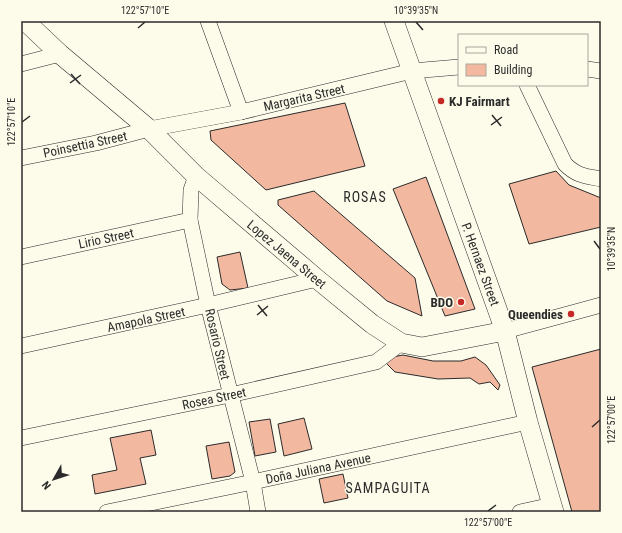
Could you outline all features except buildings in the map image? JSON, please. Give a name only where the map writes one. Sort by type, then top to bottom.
[{"type":"main road","name":"Lopez Jaena Street","points":[[25,21],[60,54],[149,129],[196,176],[316,279],[372,324],[401,343],[422,348],[505,331]]},
{"type":"main road","name":"P. Hernaez Street","points":[[394,21],[505,331],[528,422],[553,508]]},
{"type":"street","points":[[208,21],[240,112]]},
{"type":"street","points":[[21,64],[60,54]]},
{"type":"street","name":"Margarita Street","points":[[149,129],[240,112],[412,71],[458,67]]},
{"type":"street","points":[[588,69],[601,71]]},
{"type":"street","points":[[527,86],[565,164],[574,173],[601,179]]},
{"type":"street","name":"Poinsettia Street","points":[[21,158],[96,143],[149,129]]},
{"type":"street","name":"Rosario Street","points":[[196,176],[191,190],[190,220],[208,305],[253,482],[258,512]]},
{"type":"street","name":"Lirio Street","points":[[21,256],[190,220]]},
{"type":"street","name":"Amapola Street","points":[[21,346],[208,305],[316,279]]},
{"type":"street","name":"Lopez Jaena Street","points":[[505,331],[601,305]]},
{"type":"street","name":"Rosea Street","points":[[21,438],[230,395],[376,362],[401,343]]},
{"type":"street","name":"Doña Juliana Avenue","points":[[107,512],[528,422]]},
{"type":"street","points":[[520,512],[553,508]]},
{"type":"place","name":"KJ Fairmart","points":[[441,101]]},
{"type":"place","name":"BDO","points":[[461,302]]},
{"type":"place","name":"Queendies","points":[[571,314]]},
{"type":"district","name":"ROSAS","points":[[365,197]]},
{"type":"district","name":"SAMPAGUITA","points":[[388,488]]}]
